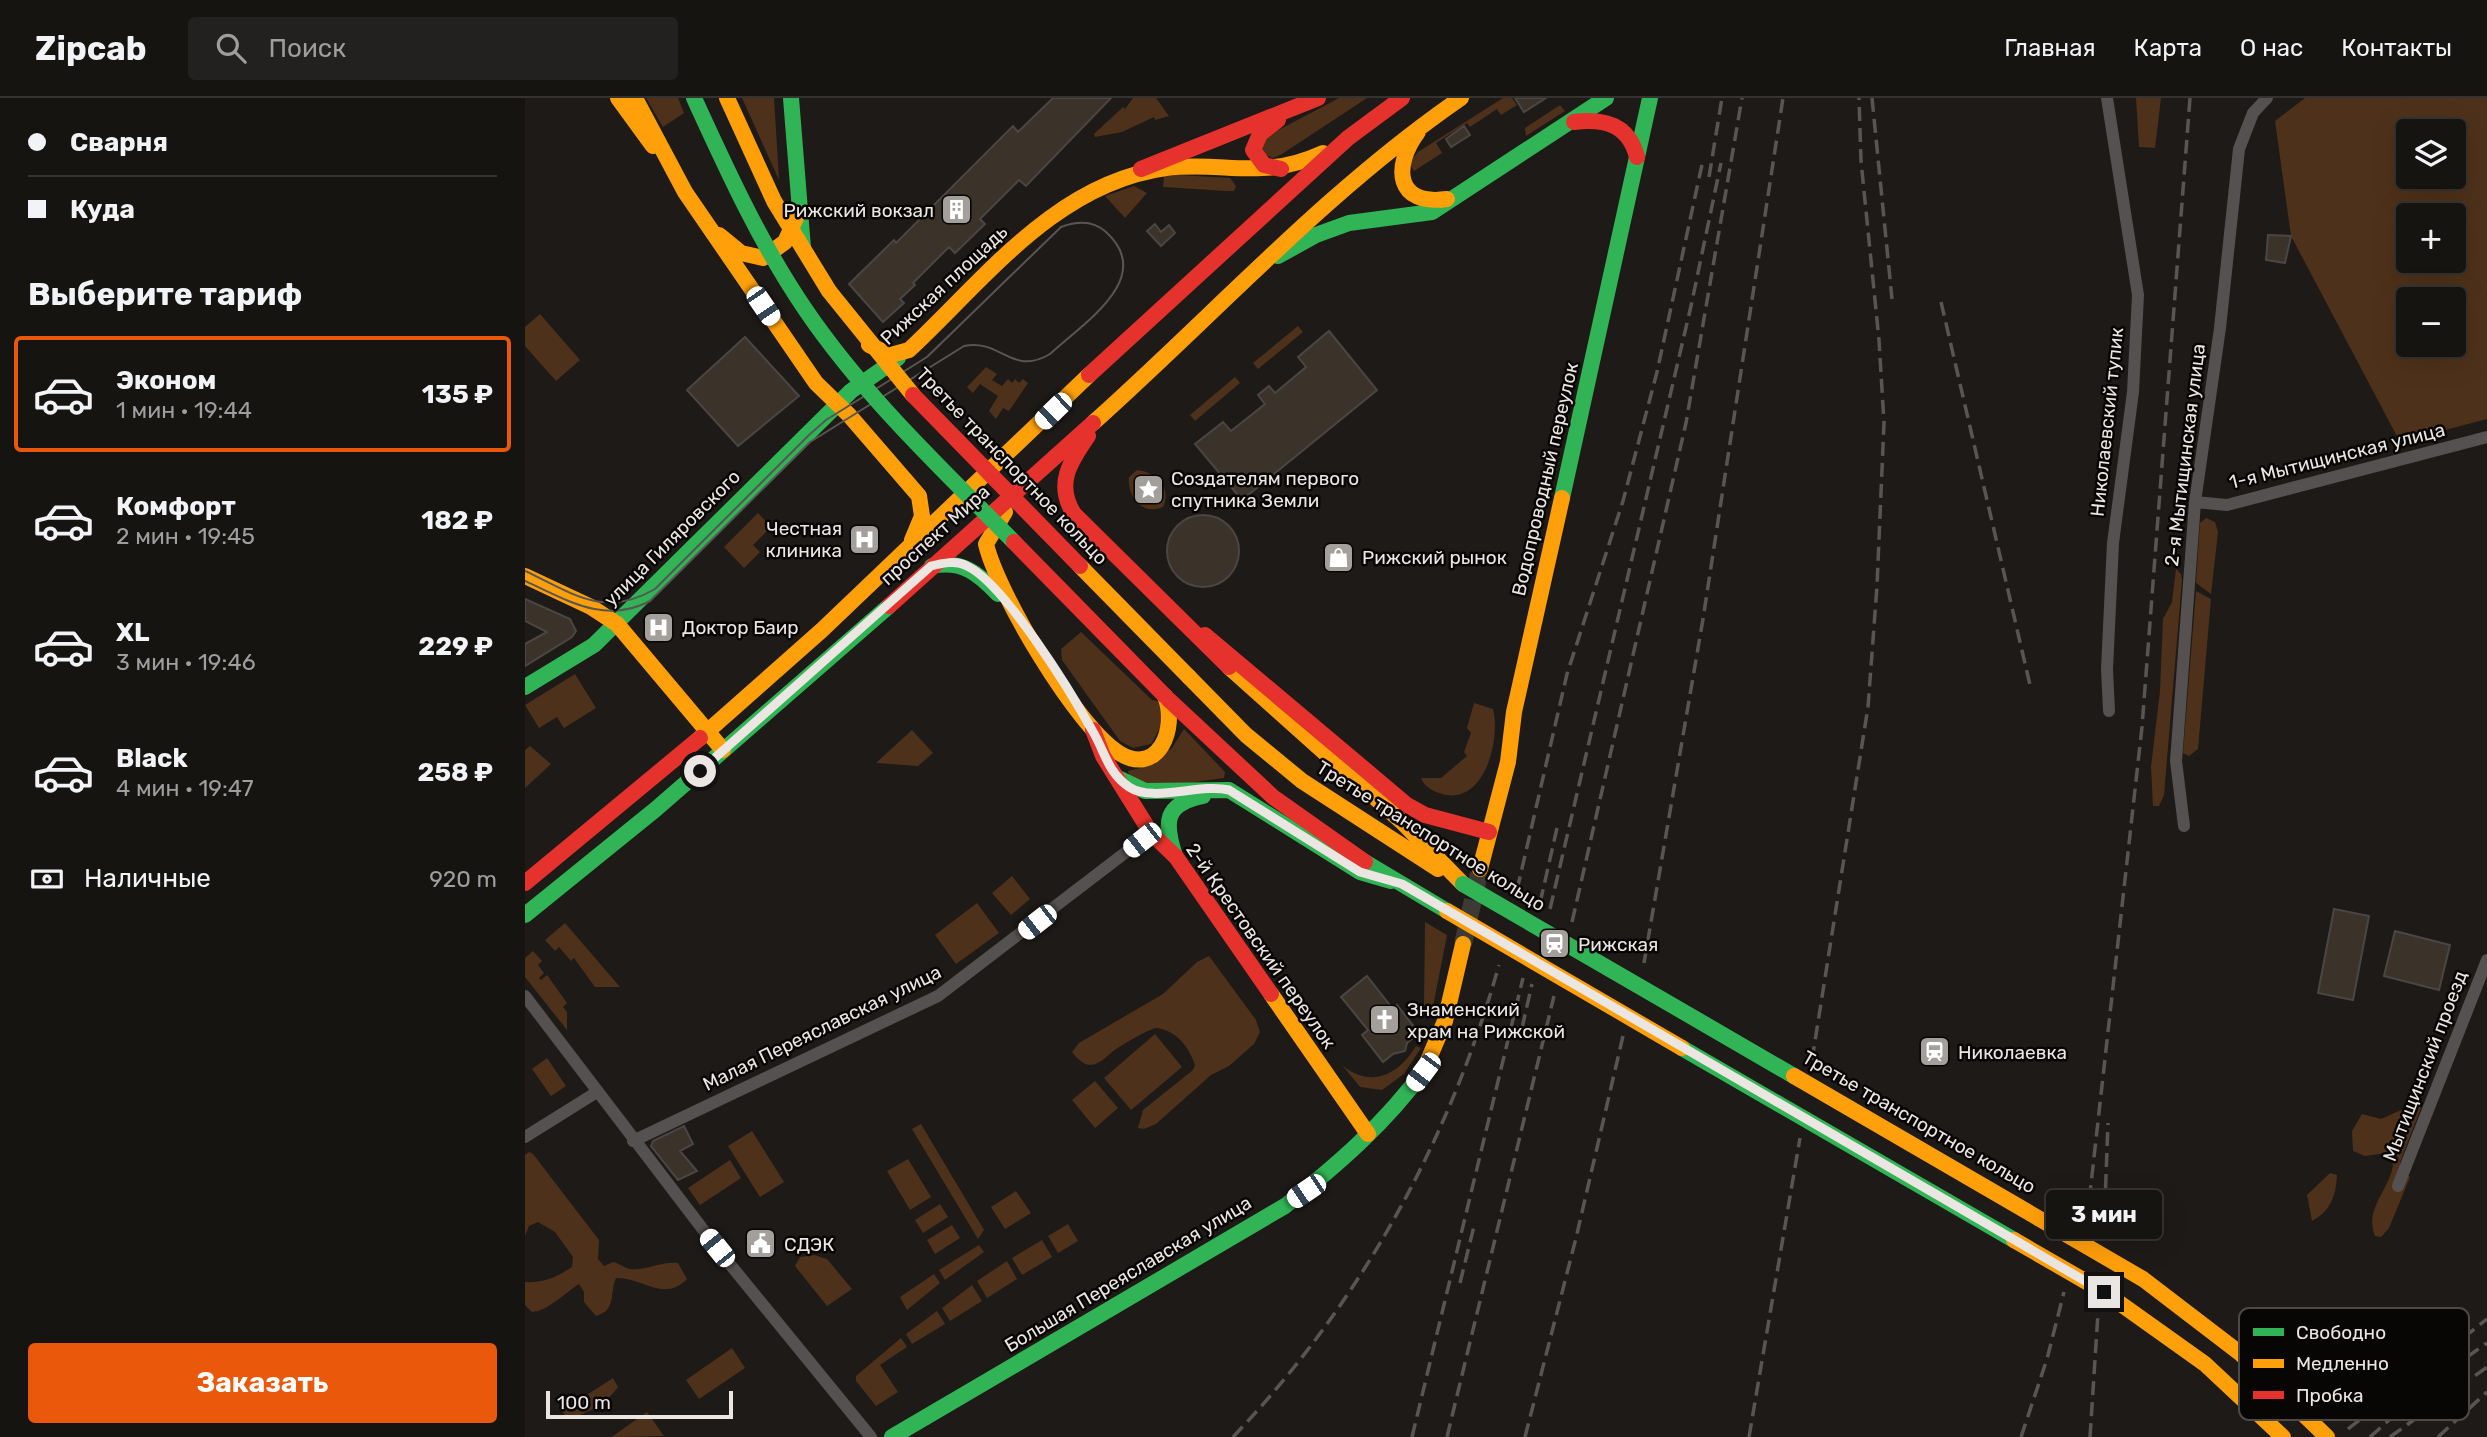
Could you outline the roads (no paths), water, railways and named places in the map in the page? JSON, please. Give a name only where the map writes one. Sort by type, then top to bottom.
[{"type":"main road","points":[[618,98],[816,383],[919,496],[922,516],[906,551]]},
{"type":"main road","points":[[635,98],[685,192]]},
{"type":"main road","points":[[694,98],[748,215],[804,307],[836,352],[907,432],[1225,756],[1284,806],[1447,911],[2104,1292],[2205,1364],[2239,1396]]},
{"type":"main road","name":"Третье транспортное кольцо","points":[[727,98],[774,201],[822,280],[860,333],[928,412],[1246,735],[1302,781],[1463,884],[2121,1265],[2239,1353]]},
{"type":"main road","points":[[791,98],[798,210],[806,257],[864,340],[880,352],[891,355],[909,349]]},
{"type":"main road","points":[[1132,173],[1318,98]]},
{"type":"main road","name":"проспект Мира","points":[[525,883],[708,731],[906,551],[1143,324],[1349,138],[1402,98]]},
{"type":"main road","name":"проспект Мира","points":[[525,915],[622,838],[1020,488],[1263,268],[1372,164],[1461,98]]},
{"type":"main road","points":[[1263,268],[1316,235],[1349,223],[1432,212],[1607,98]]},
{"type":"main road","name":"Водопроводный переулок","points":[[1480,869],[1508,762],[1514,712],[1650,98]]},
{"type":"main road","points":[[1289,111],[1260,134],[1253,150],[1264,165],[1276,169],[1291,167]]},
{"type":"main road","points":[[1434,116],[1412,139],[1401,159],[1399,168],[1405,184],[1426,202],[1434,203],[1469,190]]},
{"type":"main road","points":[[1570,122],[1603,120],[1616,124],[1630,137],[1637,161]]},
{"type":"main road","points":[[1132,173],[1170,168],[1264,172],[1291,167],[1349,138]]},
{"type":"main road","name":"Рижская площадь","points":[[837,404],[909,349],[1044,219],[1090,189],[1132,173]]},
{"type":"main road","points":[[708,226],[741,253],[763,258],[785,242],[798,210]]},
{"type":"main road","name":"улица Гиляровского","points":[[525,687],[594,645],[837,404]]},
{"type":"main road","points":[[1100,417],[1062,480],[1065,499],[1081,523],[1260,698],[1401,821],[1463,884]]},
{"type":"main road","name":"2-й Крестовский переулок","points":[[1020,488],[986,544],[990,564],[1009,605],[1086,719],[1112,772],[1151,833],[1176,858],[1368,1134]]},
{"type":"main road","name":"2-й Крестовский переулок","points":[[931,566],[950,562],[970,567],[1009,605]]},
{"type":"main road","points":[[525,576],[591,607],[617,624],[723,750]]},
{"type":"main road","points":[[1173,613],[1230,653],[1407,805],[1425,815],[1489,832]]},
{"type":"main road","points":[[1086,719],[1115,751],[1131,758],[1140,758],[1159,749],[1171,734],[1173,711],[1165,695]]},
{"type":"main road","points":[[1112,772],[1140,792],[1205,787],[1229,790],[1367,875],[1402,884]]},
{"type":"main road","points":[[1176,858],[1169,839],[1167,820],[1172,809],[1185,800],[1207,796],[1227,797],[1269,817]]},
{"type":"main road","name":"Большая Переяславская улица","points":[[892,1437],[1285,1206],[1324,1176],[1414,1085],[1431,1058],[1445,1021],[1463,944]]},
{"type":"main road","points":[[2265,1420],[2283,1437]]},
{"type":"main road","name":"Третье транспортное кольцо","points":[[2309,1420],[2327,1437]]},
{"type":"street","name":"Николаевский тупик","points":[[2107,98],[2138,295],[2133,392],[2113,543],[2107,669],[2109,711]]},
{"type":"street","name":"2-я Мытищинская улица","points":[[2184,826],[2176,761],[2195,502],[2220,328],[2239,149],[2253,113],[2267,98]]},
{"type":"street","name":"1-я Мытищинская улица","points":[[2195,502],[2227,505],[2487,437]]},
{"type":"street","name":"Малая Переяславская улица","points":[[633,1141],[932,1000],[1151,833]]},
{"type":"street","name":"Мытищинский проезд","points":[[2398,1186],[2487,960]]},
{"type":"street","points":[[525,996],[633,1141],[796,1349],[871,1437]]},
{"type":"street","points":[[525,1137],[597,1091]]},
{"type":"tunnel","points":[[1463,944],[1480,869]]},
{"type":"tram line","points":[[525,571],[589,600],[620,602],[637,598],[655,589],[809,435],[826,420],[927,357],[1061,227],[1079,223],[1096,225],[1106,232],[1120,249],[1123,266],[1119,283],[1109,299],[1050,354],[1037,360],[1026,361],[987,347],[964,346],[810,442],[650,601],[633,608],[602,610],[571,602],[525,581]]},
{"type":"railway","points":[[1709,177],[1722,98]]},
{"type":"railway","points":[[1572,922],[1686,423],[1742,98]]},
{"type":"railway","points":[[1644,963],[1703,619],[1783,98]]},
{"type":"railway","points":[[1812,1060],[1868,707],[1877,586],[1884,423],[1879,340],[1861,161],[1859,98]]},
{"type":"railway","points":[[1872,98],[1892,299]]},
{"type":"railway","points":[[2087,1220],[2142,727],[2190,98]]},
{"type":"railway","points":[[1517,890],[1567,674],[1623,501],[1657,372],[1703,160]]},
{"type":"railway","points":[[1550,909],[1691,306],[1721,163]]},
{"type":"railway","points":[[1941,302],[2030,685]]},
{"type":"railway","points":[[1540,903],[1557,828]]},
{"type":"railway","points":[[1233,1437],[1279,1386],[1321,1332],[1360,1276],[1395,1218],[1454,1095],[1499,965]]},
{"type":"railway","points":[[1412,1437],[1523,978]]},
{"type":"railway","points":[[1522,1028],[1532,984]]},
{"type":"railway","points":[[1447,1437],[1554,996]]},
{"type":"railway","points":[[1525,1437],[1576,1238],[1623,1036]]},
{"type":"railway","points":[[2104,1230],[2108,1123]]},
{"type":"railway","points":[[1749,1437],[1800,1138]]},
{"type":"railway","points":[[1460,1283],[1475,1222]]},
{"type":"railway","points":[[2021,1437],[2047,1359],[2064,1292]]},
{"type":"railway","points":[[2090,1437],[2098,1313]]},
{"type":"railway","points":[[2469,1333],[2487,1319]]},
{"type":"railway","points":[[2469,1356],[2487,1343]]},
{"type":"railway","points":[[2469,1380],[2487,1367]]},
{"type":"railway","points":[[2469,1409],[2487,1392]]},
{"type":"railway","points":[[2348,1429],[2359,1420]]},
{"type":"railway","points":[[2370,1437],[2389,1420]]},
{"type":"railway","points":[[2390,1437],[2414,1420]]},
{"type":"railway","points":[[2438,1437],[2457,1420]]},
{"type":"place","name":"Рижский вокзал","points":[[957,210]]},
{"type":"place","name":"Создателям первого спутника Земли","points":[[1148,489]]},
{"type":"place","name":"Честная клиника","points":[[865,539]]},
{"type":"place","name":"Рижский рынок","points":[[1339,557]]},
{"type":"place","name":"Доктор Баир","points":[[659,627]]},
{"type":"place","name":"Рижская","points":[[1555,944]]},
{"type":"place","name":"Знаменский храм на Рижской","points":[[1384,1020]]},
{"type":"place","name":"Николаевка","points":[[1935,1052]]},
{"type":"place","name":"СДЭК","points":[[761,1244]]}]
